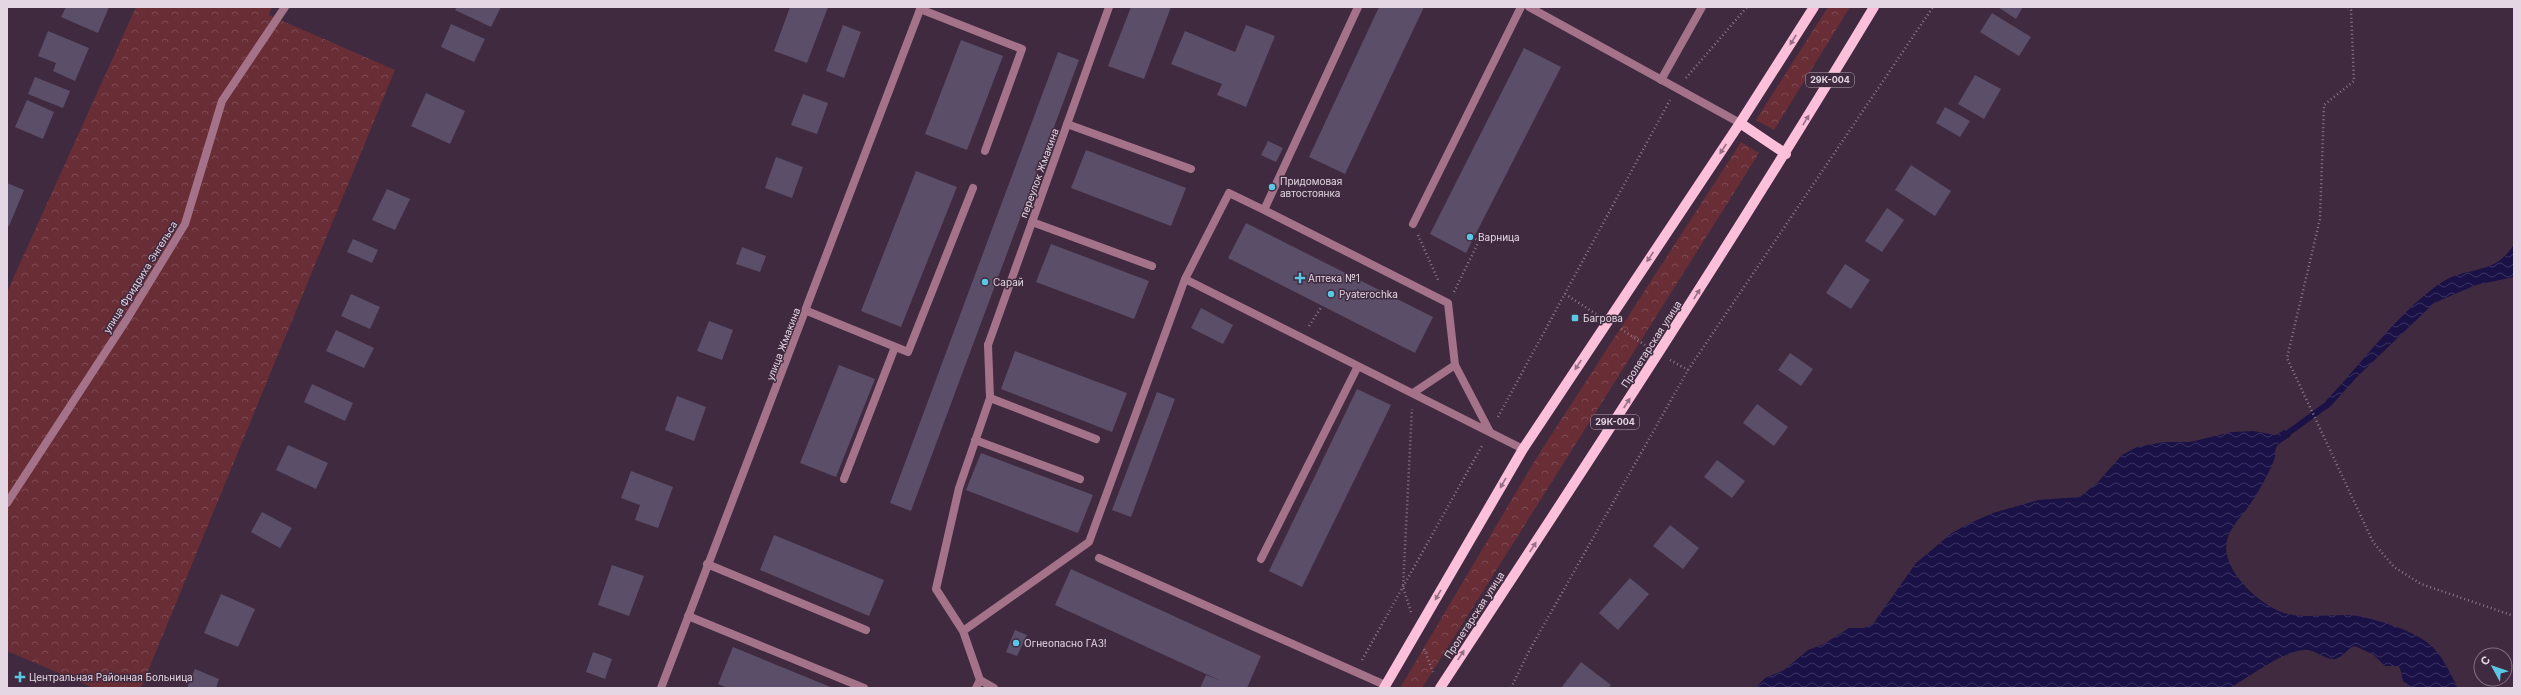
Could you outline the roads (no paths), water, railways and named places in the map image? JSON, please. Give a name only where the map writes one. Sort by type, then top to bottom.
[{"type":"main road","points":[[1385,687],[1523,449],[1607,320],[1740,123],[1814,7]]},
{"type":"main road","name":"Пролетарская улица","points":[[1440,688],[1660,354],[1786,154],[1874,7]]},
{"type":"main road","points":[[1740,123],[1786,154]]},
{"type":"street","name":"улица Фридриха Энгельса","points":[[7,503],[127,319],[185,224],[222,101],[285,7]]},
{"type":"street","name":"переулок Жмакина","points":[[990,398],[988,345],[1109,7]]},
{"type":"street","points":[[1264,210],[1358,7]]},
{"type":"street","points":[[1413,224],[1521,7]]},
{"type":"street","points":[[1529,7],[1740,123]]},
{"type":"street","points":[[1661,80],[1702,7]]},
{"type":"street","points":[[921,8],[1022,49],[985,151]]},
{"type":"street","name":"улица Жмакина","points":[[661,688],[707,564],[807,311],[921,8]]},
{"type":"street","points":[[1067,124],[1191,169]]},
{"type":"street","points":[[807,311],[908,352],[973,188]]},
{"type":"street","points":[[963,631],[1089,542],[1185,279],[1228,193],[1448,303],[1455,364],[1490,432]]},
{"type":"street","points":[[1032,222],[1152,266]]},
{"type":"street","points":[[1185,279],[1523,449]]},
{"type":"street","points":[[844,479],[895,347]]},
{"type":"street","points":[[1413,394],[1455,364]]},
{"type":"street","points":[[1261,559],[1358,366]]},
{"type":"street","points":[[994,688],[980,680],[963,631],[936,589],[959,488],[990,398],[1096,439]]},
{"type":"street","points":[[975,440],[1080,479]]},
{"type":"street","points":[[1100,558],[1355,672],[1385,687]]},
{"type":"street","points":[[707,564],[866,630]]},
{"type":"street","points":[[688,616],[864,688]]},
{"type":"street","points":[[976,688],[980,680]]},
{"type":"water","points":[[2514,244],[2514,277],[2476,285],[2434,303],[2357,377],[2329,408],[2322,410],[2326,401],[2380,340],[2408,310],[2423,297],[2449,278],[2498,262]]},
{"type":"water","points":[[2284,430],[2291,433],[2290,437],[2282,441],[2276,448],[2275,457],[2271,468],[2250,505],[2234,525],[2227,541],[2227,552],[2230,564],[2236,575],[2255,596],[2278,610],[2288,614],[2306,616],[2358,616],[2385,623],[2420,638],[2433,647],[2445,664],[2458,688],[2411,688],[2403,681],[2399,667],[2385,666],[2374,655],[2355,646],[2335,659],[2327,658],[2307,650],[2293,652],[2265,666],[2229,688],[1755,688],[1765,678],[1784,670],[1808,650],[1824,644],[1849,628],[1864,628],[1873,624],[1916,563],[1952,533],[1968,524],[1993,513],[2038,500],[2080,497],[2097,483],[2122,455],[2137,447],[2164,442],[2190,442],[2232,432],[2253,431],[2276,435]]},
{"type":"waterway","points":[[2284,436],[2328,404]]},
{"type":"place","name":"Придомовая автостоянка","points":[[1272,187]]},
{"type":"place","name":"Варница","points":[[1470,237]]},
{"type":"place","name":"Аптека №1","points":[[1300,278]]},
{"type":"place","name":"Сарай","points":[[985,282]]},
{"type":"place","name":"Pyaterochka","points":[[1331,294]]},
{"type":"place","name":"Багрова","points":[[1575,318]]},
{"type":"place","name":"Огнеопасно ГАЗ!","points":[[1016,643]]},
{"type":"place","name":"Центральная Районная Больница","points":[[20,677]]}]
